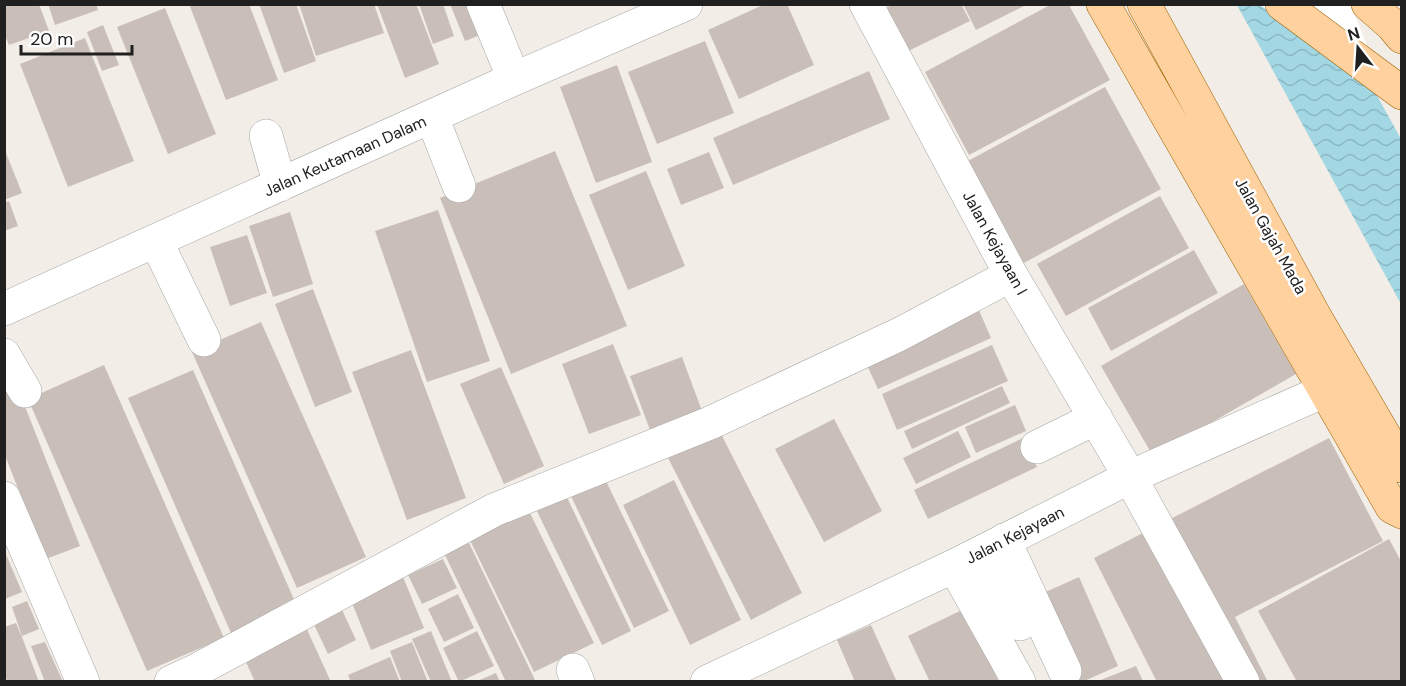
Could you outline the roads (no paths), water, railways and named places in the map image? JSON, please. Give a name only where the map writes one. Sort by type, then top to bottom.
[{"type":"main road","points":[[1103,4],[1392,507],[1401,512]]},
{"type":"main road","name":"Jalan Gajah Mada","points":[[1144,4],[1314,315],[1401,466]]},
{"type":"main road","points":[[1282,4],[1390,83]]},
{"type":"main road","points":[[1368,4],[1392,25],[1401,37]]},
{"type":"main road","points":[[1399,4],[1401,9]]},
{"type":"street","points":[[483,4],[514,79]]},
{"type":"street","name":"Jalan Keutamaan Dalam","points":[[4,309],[686,4]]},
{"type":"street","name":"Jalan Kejayaan I","points":[[866,4],[1011,275],[1130,477],[1243,681]]},
{"type":"street","points":[[432,117],[459,186]]},
{"type":"street","points":[[266,136],[280,185]]},
{"type":"street","points":[[156,241],[204,340]]},
{"type":"street","points":[[171,681],[195,671],[494,510],[710,423],[900,334],[1011,275]]},
{"type":"street","points":[[4,355],[25,391]]},
{"type":"street","name":"Jalan Kejayaan","points":[[707,681],[750,673],[1130,477],[1324,391]]},
{"type":"street","points":[[1037,447],[1096,418]]},
{"type":"street","points":[[4,498],[83,681]]},
{"type":"street","points":[[980,553],[1031,644]]},
{"type":"street","points":[[980,553],[1065,671]]},
{"type":"street","points":[[980,553],[1019,681]]},
{"type":"water","points":[[1237,5],[1327,5],[1401,139],[1401,304]]}]
